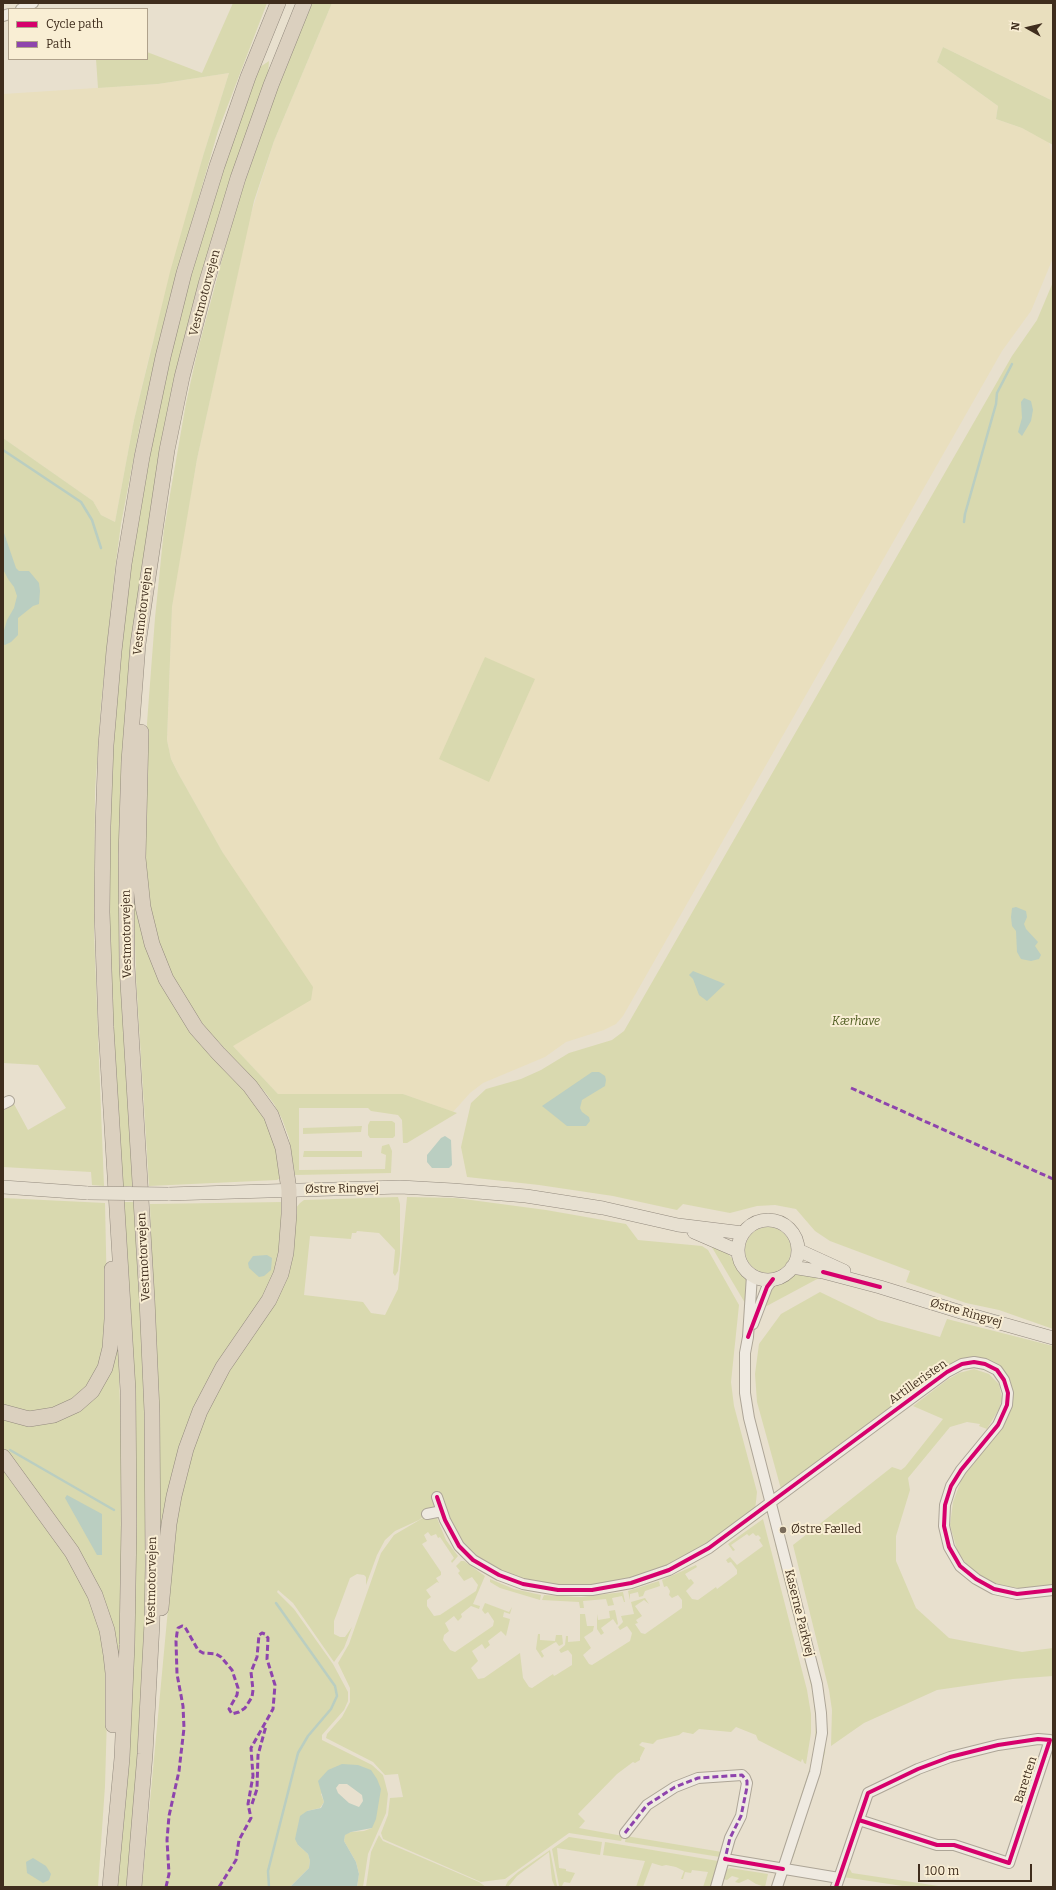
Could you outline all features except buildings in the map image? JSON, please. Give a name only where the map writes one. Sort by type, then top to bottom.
[{"type":"highway","name":"Vestmotorvejen","points":[[110,1887],[122,1751],[127,1646],[129,1524],[128,1390],[106,1027],[103,919],[103,826],[106,745],[114,651],[124,564],[142,457],[163,357],[184,273],[217,166],[248,77],[278,3]]},
{"type":"highway","name":"Vestmotorvejen","points":[[134,1887],[145,1754],[152,1608],[152,1412],[147,1299],[127,966],[126,856],[129,761],[138,644],[161,484],[182,377],[206,284],[238,178],[271,85],[304,3]]},
{"type":"highway","points":[[145,1754],[154,1694],[169,1524],[180,1467],[192,1430],[223,1367],[269,1300],[283,1270],[288,1239],[289,1190],[283,1148],[271,1115],[250,1086],[203,1037],[179,1002],[157,957],[143,907],[138,858],[141,734],[149,611],[158,537],[161,484]]},
{"type":"highway","points":[[3,1412],[29,1419],[44,1418],[67,1411],[84,1399],[92,1391],[105,1368],[110,1348],[112,1319],[111,1098]]},
{"type":"highway","points":[[3,1457],[72,1552],[95,1594],[107,1630],[113,1673],[114,1706],[104,1887]]},
{"type":"main road","name":"Østre Ringvej","points":[[3,1187],[88,1193],[168,1194],[400,1187],[453,1190],[526,1196],[588,1206],[678,1225],[743,1233]]},
{"type":"main road","points":[[767,1220],[778,1222],[790,1230],[797,1242],[798,1250],[792,1267],[782,1276],[772,1279],[762,1279],[752,1275],[742,1265],[738,1251],[739,1242],[743,1233],[756,1222],[767,1220]]},
{"type":"main road","name":"Østre Ringvej","points":[[678,1225],[738,1251]]},
{"type":"main road","name":"Østre Ringvej","points":[[798,1250],[880,1287]]},
{"type":"main road","name":"Østre Ringvej","points":[[792,1267],[823,1272],[880,1287],[1053,1338]]},
{"type":"street","points":[[23,8],[33,3]]},
{"type":"street","name":"Kaserne Parkvej","points":[[752,1275],[748,1337],[745,1353],[745,1393],[749,1418],[817,1684],[822,1712],[820,1746],[815,1772],[777,1887]]},
{"type":"street","name":"Kaserne Parkvej","points":[[748,1337],[767,1286],[772,1279]]},
{"type":"street","name":"Artilleristen","points":[[437,1497],[452,1534],[459,1546],[473,1560],[507,1579],[533,1586],[576,1590],[623,1585],[676,1567],[709,1548],[947,1372],[962,1364],[974,1362],[985,1364],[996,1370],[1004,1380],[1008,1393],[1007,1405],[998,1425],[961,1470],[951,1486],[945,1505],[944,1526],[949,1546],[960,1566],[976,1579],[994,1589],[1017,1594],[1053,1590]]},
{"type":"street","points":[[427,1514],[442,1511]]},
{"type":"street","name":"Baretten","points":[[725,1859],[783,1869],[838,1882],[868,1793],[918,1769],[950,1757],[998,1745],[1038,1739],[1050,1740],[1009,1863],[954,1845],[937,1845],[859,1820]]},
{"type":"street","points":[[625,1833],[647,1805],[675,1786],[698,1778],[742,1775],[747,1781],[747,1787],[741,1816],[730,1838],[716,1887]]},
{"type":"shaded area","points":[[332,3],[1053,3],[1053,101],[943,47],[937,62],[998,106],[996,119],[1022,128],[1049,142],[1053,161],[1053,258],[1031,311],[1002,351],[623,1016],[616,1024],[604,1030],[566,1042],[545,1057],[483,1083],[470,1093],[453,1112],[403,1094],[278,1094],[233,1046],[223,853],[171,759],[167,740],[172,607],[176,576],[197,459],[249,220],[274,141]]},
{"type":"shaded area","points":[[229,73],[203,156],[151,349],[134,420],[115,522],[101,515],[93,501],[3,438],[3,94],[158,84]]},
{"type":"shaded area","points":[[1024,398],[1031,401],[1033,410],[1031,421],[1022,436],[1018,432],[1022,418],[1021,402]]},
{"type":"shaded area","points":[[3,530],[16,568],[19,571],[29,571],[39,583],[40,591],[39,604],[33,606],[18,618],[18,635],[11,642],[5,645],[3,644],[3,634],[7,620],[14,608],[17,596],[14,587],[3,569]]},
{"type":"shaded area","points":[[1016,907],[1026,911],[1027,917],[1024,924],[1026,929],[1038,942],[1035,946],[1041,955],[1039,959],[1031,961],[1021,959],[1017,952],[1016,931],[1012,926],[1011,917],[1012,908]]},
{"type":"shaded area","points":[[693,971],[725,984],[707,1001],[699,995],[693,979],[689,975]]},
{"type":"shaded area","points":[[592,1072],[599,1072],[605,1076],[606,1080],[605,1086],[582,1100],[580,1108],[582,1112],[589,1117],[590,1121],[586,1126],[567,1126],[542,1106]]},
{"type":"shaded area","points":[[445,1136],[451,1140],[452,1165],[449,1168],[432,1168],[427,1162],[427,1155],[441,1138]]},
{"type":"shaded area","points":[[267,1255],[272,1258],[271,1270],[264,1276],[259,1277],[249,1268],[248,1263],[253,1256]]},
{"type":"shaded area","points":[[67,1495],[102,1514],[102,1555],[97,1555],[65,1498]]},
{"type":"shaded area","points":[[342,1764],[358,1765],[371,1770],[381,1789],[376,1819],[372,1828],[351,1832],[345,1835],[344,1841],[356,1862],[359,1874],[357,1887],[290,1887],[309,1868],[310,1861],[308,1854],[298,1845],[295,1839],[300,1816],[307,1811],[321,1808],[324,1802],[318,1781],[328,1770]],"holes":[[[339,1784],[347,1784],[362,1795],[363,1801],[359,1807],[349,1803],[338,1793],[336,1788]]]},
{"type":"shaded area","points":[[33,1858],[46,1866],[51,1874],[49,1880],[43,1883],[27,1873],[26,1862]]},
{"type":"green space","points":[[233,3],[267,3],[218,131],[168,304],[140,425],[121,524],[101,704],[95,791],[94,933],[104,1186],[92,1185],[91,1172],[3,1167],[3,1111],[14,1104],[28,1130],[66,1108],[38,1065],[3,1063],[3,438],[93,501],[101,515],[115,522],[134,420],[170,272],[203,156],[229,73],[158,84],[98,88],[96,60],[148,60],[148,52],[202,73]]},
{"type":"green space","points":[[312,3],[332,3],[274,141],[254,201],[197,459],[172,607],[167,740],[171,759],[223,853],[313,987],[311,1000],[233,1046],[278,1094],[403,1094],[457,1113],[407,1143],[403,1143],[402,1120],[398,1115],[371,1111],[368,1108],[299,1108],[299,1170],[385,1169],[386,1155],[381,1153],[382,1146],[389,1144],[392,1151],[391,1173],[295,1175],[289,1138],[282,1119],[274,1104],[265,1092],[205,1027],[174,981],[154,931],[147,892],[144,860],[147,723],[155,618],[164,529],[186,403],[197,353],[235,211],[274,98]]},
{"type":"green space","points":[[943,47],[1053,101],[1053,145],[1022,128],[996,119],[998,106],[937,62]]},
{"type":"green space","points":[[269,61],[268,74],[203,275],[128,698],[135,1186],[122,1186],[108,932],[109,769],[125,602],[147,457],[190,271],[236,129],[260,67]]},
{"type":"green space","name":"Kærhave","points":[[1053,282],[1053,1329],[999,1310],[966,1303],[906,1282],[910,1271],[830,1241],[815,1231],[796,1209],[775,1205],[757,1206],[730,1213],[683,1204],[677,1210],[613,1196],[539,1185],[467,1177],[461,1147],[471,1103],[486,1089],[521,1079],[541,1070],[569,1053],[612,1040],[624,1031],[1012,356],[1037,320]]},
{"type":"green space","points":[[485,657],[535,679],[489,782],[439,759]]},
{"type":"green space","points":[[133,870],[152,956],[275,1132],[282,1177],[277,1180],[149,1186],[136,977]]},
{"type":"green space","points":[[370,1121],[392,1121],[395,1123],[395,1136],[393,1138],[370,1138],[368,1135],[368,1125]]},
{"type":"green space","points":[[362,1126],[361,1132],[303,1134],[303,1128]]},
{"type":"green space","points":[[304,1151],[362,1151],[362,1157],[303,1157]]},
{"type":"green space","points":[[398,1197],[400,1204],[400,1254],[398,1271],[395,1276],[393,1273],[395,1250],[379,1233],[357,1231],[356,1233],[352,1233],[351,1239],[310,1236],[304,1295],[363,1302],[371,1313],[385,1315],[398,1289],[407,1197],[456,1198],[546,1210],[626,1224],[638,1240],[702,1246],[708,1250],[739,1305],[731,1382],[734,1406],[757,1492],[755,1511],[696,1553],[641,1577],[607,1584],[570,1587],[536,1584],[482,1562],[465,1546],[451,1524],[435,1507],[419,1520],[395,1531],[385,1540],[377,1555],[366,1585],[366,1577],[364,1575],[357,1574],[350,1578],[334,1621],[334,1634],[340,1637],[345,1637],[352,1627],[344,1648],[334,1662],[293,1603],[278,1590],[277,1592],[294,1609],[333,1664],[348,1692],[348,1701],[344,1710],[322,1735],[322,1740],[372,1765],[383,1775],[388,1794],[386,1813],[368,1854],[363,1887],[357,1887],[359,1874],[356,1862],[344,1841],[345,1834],[372,1828],[358,1765],[321,1794],[324,1802],[320,1808],[307,1811],[298,1845],[308,1854],[310,1861],[309,1868],[290,1887],[142,1887],[178,1502],[195,1438],[223,1381],[270,1310],[285,1284],[290,1267],[296,1208],[300,1203],[304,1200]]},
{"type":"green space","points":[[3,1198],[105,1203],[107,1296],[102,1361],[86,1390],[65,1406],[30,1413],[3,1406]]},
{"type":"green space","points":[[122,1202],[136,1202],[147,1418],[146,1636],[129,1887],[116,1887],[123,1808]]},
{"type":"green space","points":[[283,1202],[284,1242],[273,1284],[217,1371],[160,1558],[150,1204]]},
{"type":"green space","points":[[768,1227],[781,1231],[787,1237],[791,1250],[787,1263],[781,1269],[768,1273],[755,1269],[749,1263],[745,1250],[749,1237],[755,1231]]},
{"type":"green space","points":[[710,1244],[723,1249],[732,1258],[746,1278],[748,1282],[747,1304],[745,1303]]},
{"type":"green space","points":[[797,1273],[820,1275],[819,1278],[763,1308],[767,1292],[774,1285]]},
{"type":"green space","points":[[820,1292],[878,1320],[940,1337],[947,1319],[1053,1346],[1053,1587],[1027,1589],[1000,1586],[984,1579],[969,1568],[957,1550],[950,1525],[953,1502],[962,1478],[999,1431],[1011,1409],[1013,1391],[1009,1377],[997,1365],[960,1361],[781,1489],[757,1402],[755,1374],[759,1344],[781,1314]]},
{"type":"green space","points":[[117,1308],[121,1440],[122,1576],[118,1680],[103,1606],[3,1452],[3,1415],[28,1421],[94,1395]]},
{"type":"green space","points":[[974,1369],[989,1374],[999,1384],[1002,1399],[999,1409],[987,1429],[979,1426],[980,1424],[967,1422],[950,1427],[908,1478],[910,1490],[896,1536],[896,1561],[916,1608],[949,1638],[1022,1652],[1053,1648],[1053,1676],[1013,1679],[937,1690],[864,1723],[831,1746],[832,1710],[829,1690],[793,1545],[892,1467],[901,1470],[905,1467],[943,1419],[913,1406],[947,1380],[959,1373]]},
{"type":"green space","points":[[3,1465],[69,1559],[91,1599],[103,1637],[108,1681],[105,1786],[98,1887],[3,1887]]},
{"type":"green space","points":[[428,1515],[429,1519],[437,1518],[446,1540],[458,1556],[452,1563],[451,1561],[454,1558],[440,1537],[438,1538],[436,1534],[431,1536],[428,1532],[424,1535],[427,1541],[422,1544],[441,1572],[441,1575],[436,1578],[439,1583],[437,1582],[426,1590],[431,1597],[427,1600],[427,1606],[434,1616],[440,1615],[476,1591],[478,1585],[472,1577],[464,1581],[458,1573],[460,1571],[456,1566],[461,1561],[464,1561],[485,1576],[473,1604],[480,1606],[479,1609],[471,1606],[461,1614],[462,1617],[458,1621],[454,1616],[445,1623],[449,1631],[444,1635],[443,1640],[450,1650],[455,1652],[493,1626],[494,1621],[488,1612],[485,1614],[482,1610],[485,1603],[509,1612],[512,1607],[510,1614],[504,1612],[503,1617],[510,1619],[506,1636],[501,1631],[488,1641],[490,1645],[485,1649],[482,1644],[472,1651],[478,1661],[471,1668],[478,1679],[484,1678],[520,1653],[523,1678],[529,1687],[532,1688],[553,1674],[554,1676],[572,1665],[572,1655],[568,1650],[561,1653],[559,1650],[565,1645],[566,1636],[568,1636],[568,1642],[580,1641],[580,1614],[585,1614],[587,1626],[594,1626],[593,1631],[584,1637],[591,1648],[583,1655],[589,1664],[592,1665],[630,1641],[632,1633],[627,1626],[620,1630],[618,1627],[623,1622],[621,1616],[634,1614],[631,1602],[645,1598],[649,1604],[644,1600],[635,1606],[642,1616],[636,1620],[638,1623],[635,1624],[641,1633],[645,1634],[682,1608],[682,1600],[678,1595],[672,1598],[669,1595],[670,1591],[667,1586],[664,1587],[662,1580],[696,1565],[697,1567],[685,1574],[689,1580],[691,1579],[694,1583],[686,1591],[692,1599],[698,1600],[716,1587],[717,1589],[737,1574],[737,1570],[731,1562],[728,1563],[726,1560],[730,1557],[737,1565],[763,1546],[759,1540],[761,1538],[753,1533],[749,1536],[747,1534],[731,1545],[735,1550],[733,1551],[728,1544],[763,1519],[807,1690],[811,1714],[811,1733],[806,1764],[802,1759],[801,1762],[758,1740],[756,1735],[736,1727],[731,1732],[699,1729],[693,1734],[683,1732],[679,1735],[657,1740],[653,1744],[642,1742],[639,1745],[645,1748],[640,1760],[635,1763],[633,1762],[617,1774],[578,1814],[585,1821],[579,1828],[623,1836],[621,1841],[569,1833],[505,1879],[481,1882],[383,1839],[381,1833],[388,1815],[390,1798],[403,1797],[398,1774],[385,1775],[373,1762],[326,1738],[327,1734],[342,1717],[350,1702],[350,1688],[338,1663],[349,1644],[381,1553],[394,1535]]},
{"type":"green space","points":[[786,1541],[823,1688],[827,1724],[825,1752],[822,1766],[793,1858],[791,1857],[825,1738]]},
{"type":"green space","points":[[777,1543],[816,1698],[817,1734],[812,1768],[784,1855],[782,1854],[810,1768],[815,1744],[816,1721],[812,1689],[775,1544]]},
{"type":"green space","points":[[490,1579],[514,1589],[541,1595],[540,1600],[500,1588],[490,1582]]},
{"type":"green space","points":[[659,1581],[660,1586],[645,1591],[643,1596],[639,1597],[638,1592],[630,1594],[630,1600],[628,1591]]},
{"type":"green space","points":[[623,1592],[625,1602],[622,1596],[612,1598],[614,1605],[608,1606],[606,1599],[583,1601],[584,1608],[580,1608],[579,1602],[542,1600],[544,1595],[581,1597]]},
{"type":"green space","points":[[615,1610],[618,1624],[617,1625],[613,1619],[601,1628],[604,1633],[601,1635],[597,1629],[597,1614],[598,1620],[610,1618],[609,1611]]},
{"type":"green space","points":[[538,1634],[540,1634],[540,1640],[555,1641],[556,1635],[562,1635],[563,1644],[559,1646],[556,1642],[541,1651],[544,1656],[542,1658],[536,1649]]},
{"type":"green space","points":[[379,1835],[383,1841],[479,1882],[486,1887],[366,1887],[371,1852]]},
{"type":"green space","points":[[626,1836],[722,1852],[720,1857],[625,1842]]},
{"type":"green space","points":[[569,1837],[602,1842],[600,1855],[557,1848],[559,1868],[575,1873],[570,1883],[564,1882],[562,1886],[559,1886],[552,1849]]},
{"type":"green space","points":[[605,1842],[718,1861],[716,1867],[718,1868],[712,1887],[703,1887],[708,1872],[692,1870],[691,1873],[685,1872],[683,1879],[681,1879],[684,1871],[676,1867],[666,1865],[662,1866],[652,1863],[643,1887],[636,1887],[645,1861],[603,1855]]},
{"type":"green space","points":[[550,1850],[557,1886],[555,1887],[552,1880],[549,1852],[517,1876],[508,1887],[505,1887],[508,1881],[518,1872]]},
{"type":"green space","points":[[848,1866],[852,1873],[945,1887],[909,1887],[843,1877]]},
{"type":"green space","points":[[730,1868],[768,1874],[765,1887],[748,1879],[739,1883],[735,1882],[739,1878],[732,1876],[727,1880],[723,1879],[726,1870]]},
{"type":"waterway","points":[[964,522],[996,404],[997,393],[1012,364]]},
{"type":"waterway","points":[[3,450],[81,502],[92,520],[101,548]]},
{"type":"waterway","points":[[10,1450],[114,1510]]},
{"type":"waterway","points":[[269,1887],[268,1871],[298,1753],[308,1736],[331,1709],[337,1696],[335,1686],[276,1603]]},
{"type":"marked path","points":[[851,1088],[1053,1179]]},
{"type":"marked path","points":[[166,1887],[169,1874],[167,1840],[169,1816],[179,1771],[184,1728],[183,1706],[177,1674],[176,1641],[178,1628],[182,1626],[185,1627],[198,1650],[203,1653],[216,1654],[221,1657],[232,1670],[238,1688],[237,1695],[229,1709],[232,1714],[245,1708],[252,1697],[253,1690],[251,1672],[257,1657],[259,1635],[262,1633],[268,1638],[267,1659],[275,1685],[273,1709],[251,1748],[253,1776],[248,1804],[251,1818],[239,1840],[236,1860],[219,1887]]},
{"type":"marked path","points":[[252,1804],[257,1789],[258,1755],[266,1726]]},
{"type":"marked path","points":[[625,1833],[647,1805],[675,1787],[698,1778],[742,1775],[747,1781],[747,1787],[741,1816],[730,1838],[725,1859]]},
{"type":"cycle path","points":[[823,1272],[880,1287]]},
{"type":"cycle path","points":[[748,1337],[767,1287],[773,1279]]},
{"type":"cycle path","points":[[437,1497],[445,1520],[459,1546],[473,1560],[499,1575],[523,1584],[558,1590],[592,1590],[631,1583],[669,1570],[709,1548],[947,1372],[962,1364],[974,1362],[985,1364],[997,1370],[1004,1380],[1008,1393],[1007,1405],[998,1425],[961,1470],[951,1486],[945,1505],[944,1526],[949,1547],[960,1566],[976,1579],[994,1589],[1017,1594],[1053,1590]]},
{"type":"cycle path","points":[[836,1887],[868,1793],[918,1769],[950,1757],[998,1745],[1038,1739],[1050,1740],[1009,1863],[954,1845],[937,1845],[859,1820]]},
{"type":"cycle path","points":[[725,1859],[783,1869]]},
{"type":"place","name":"Østre Fælled","points":[[783,1530]]}]
